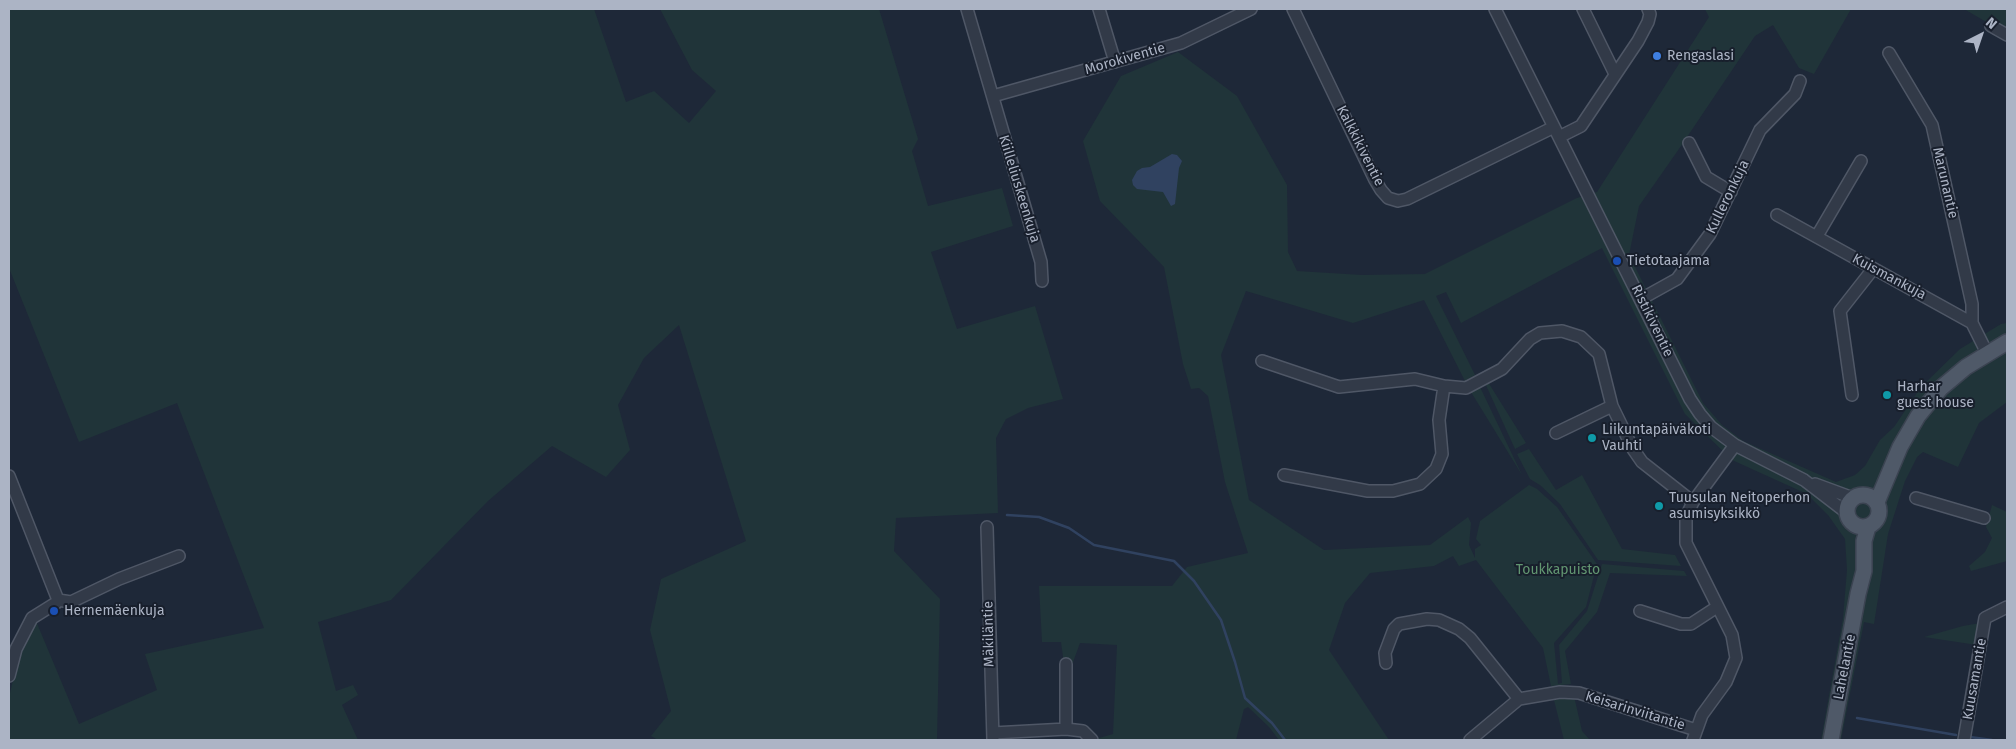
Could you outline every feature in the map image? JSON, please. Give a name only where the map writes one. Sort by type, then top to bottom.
[{"type":"main road","points":[[1877,502],[1900,447],[1918,416],[1941,388],[1966,366],[2007,342]]},
{"type":"main road","points":[[1858,496],[1871,497],[1877,502],[1880,512],[1879,517],[1868,527],[1859,527],[1849,518],[1848,504],[1858,496],[1900,447]]},
{"type":"main road","name":"Lahelantie","points":[[1849,518],[1858,569],[1858,594]]},
{"type":"main road","name":"Lahelantie","points":[[1831,740],[1864,571],[1864,541],[1868,527]]},
{"type":"street","name":"Kiilleliuskeenkuja","points":[[967,9],[994,96],[996,115],[1041,262],[1042,281]]},
{"type":"street","points":[[1098,9],[1115,62]]},
{"type":"street","name":"Morokiventie","points":[[994,96],[1181,43],[1250,9]]},
{"type":"street","name":"Kalkkikiventie","points":[[1292,9],[1375,180],[1388,198],[1398,201],[1407,199],[1557,132]]},
{"type":"street","name":"Ristikiventie","points":[[1495,9],[1690,399],[1700,414],[1722,436],[1735,445],[1804,480],[1858,496]]},
{"type":"street","points":[[1583,9],[1615,74]]},
{"type":"street","points":[[1557,132],[1581,126],[1638,41],[1648,22],[1650,14],[1648,9]]},
{"type":"street","points":[[1991,26],[2007,35]]},
{"type":"street","name":"Marunantie","points":[[1889,53],[1932,125],[1972,304],[1972,324]]},
{"type":"street","name":"Kulleronkuja","points":[[1641,299],[1677,279],[1710,234],[1760,130],[1795,94],[1800,81]]},
{"type":"street","points":[[1689,143],[1706,177],[1731,192]]},
{"type":"street","points":[[1817,236],[1860,161]]},
{"type":"street","name":"Kuismankuja","points":[[1777,215],[1972,324]]},
{"type":"street","points":[[1852,395],[1840,311],[1873,269]]},
{"type":"street","points":[[1972,324],[1987,353]]},
{"type":"street","points":[[1262,361],[1339,387],[1414,379],[1444,386],[1466,388],[1502,369],[1530,339],[1540,333],[1562,331],[1582,337],[1599,354],[1612,406],[1633,449],[1642,462],[1692,502]]},
{"type":"street","points":[[1284,475],[1368,491],[1393,491],[1420,484],[1436,469],[1442,454],[1439,420],[1444,386]]},
{"type":"street","points":[[1556,433],[1612,406]]},
{"type":"street","points":[[1694,735],[1702,715],[1726,682],[1736,658],[1732,636],[1686,543],[1686,517],[1692,502],[1735,445]]},
{"type":"street","points":[[9,476],[58,600]]},
{"type":"street","name":"Ristikiventie","points":[[1804,480],[1849,518]]},
{"type":"street","points":[[1916,498],[1984,518]]},
{"type":"street","name":"Mäkiläntie","points":[[987,527],[993,737]]},
{"type":"street","points":[[58,600],[71,602],[119,578],[179,556]]},
{"type":"street","points":[[9,676],[16,649],[32,618],[58,600]]},
{"type":"street","points":[[1640,611],[1681,624],[1691,624],[1718,607]]},
{"type":"street","name":"Kuusamantie","points":[[1964,740],[1985,618],[2007,607]]},
{"type":"street","points":[[1386,663],[1385,653],[1394,629],[1399,624],[1427,618],[1439,620],[1459,629],[1470,638],[1520,699]]},
{"type":"street","points":[[1066,664],[1066,729]]},
{"type":"street","name":"Keisarinviitantie","points":[[1470,740],[1520,699],[1560,692],[1579,693],[1694,735]]},
{"type":"street","points":[[993,737],[1066,729],[1083,731],[1092,740]]},
{"type":"green space","points":[[9,9],[594,9],[626,102],[654,91],[689,123],[716,91],[692,70],[660,9],[879,9],[918,139],[912,151],[928,206],[1002,188],[1013,226],[931,252],[957,329],[1035,306],[1063,399],[1028,408],[1006,419],[996,438],[998,513],[896,518],[894,551],[940,599],[937,740],[658,740],[651,736],[671,711],[650,630],[661,579],[746,541],[679,325],[644,358],[618,405],[630,450],[606,477],[552,446],[488,501],[391,600],[318,622],[336,691],[353,685],[358,695],[342,705],[358,740],[9,740],[9,697],[20,651],[36,621],[79,724],[157,690],[145,654],[264,628],[177,403],[79,442],[9,268]]},
{"type":"green space","name":"Toukkapuisto","points":[[1705,9],[1851,9],[1814,74],[1799,68],[1773,25],[1755,36],[1639,206],[1629,255],[1703,403],[1722,425],[1743,441],[1836,482],[1855,475],[1865,466],[1880,440],[1894,427],[1921,387],[1960,349],[2001,324],[2007,323],[2007,402],[1979,423],[1958,467],[1923,452],[1917,457],[1905,481],[1888,534],[1874,624],[1864,622],[1841,740],[1821,740],[1843,618],[1847,570],[1845,539],[1828,515],[1807,494],[1732,460],[1685,414],[1602,248],[1461,323],[1446,292],[1436,296],[1475,375],[1465,381],[1424,300],[1353,323],[1246,291],[1221,355],[1249,500],[1324,550],[1430,545],[1468,517],[1471,523],[1469,545],[1475,558],[1475,549],[1481,545],[1476,539],[1480,521],[1529,485],[1537,489],[1557,507],[1597,564],[1586,607],[1554,643],[1558,684],[1562,683],[1559,645],[1587,611],[1602,564],[1684,571],[1687,576],[1610,573],[1597,612],[1565,651],[1571,684],[1551,686],[1543,648],[1476,560],[1459,566],[1453,556],[1434,566],[1370,573],[1345,603],[1329,650],[1389,740],[1279,740],[1269,727],[1248,707],[1244,709],[1236,740],[1092,740],[1113,734],[1117,645],[1080,643],[1072,665],[1064,664],[1061,642],[1042,642],[1039,586],[1172,586],[1187,567],[1248,553],[1225,482],[1208,396],[1199,388],[1191,389],[1183,364],[1164,267],[1100,201],[1083,141],[1121,76],[1178,52],[1237,96],[1287,185],[1288,252],[1297,271],[1362,275],[1425,274],[1577,198],[1597,192],[1709,17]]},
{"type":"green space","points":[[1964,9],[2007,9],[2007,34]]},
{"type":"green space","points":[[1488,382],[1526,443],[1515,449],[1485,383]]},
{"type":"green space","points":[[1480,387],[1522,475],[1471,392]]},
{"type":"green space","points":[[1529,449],[1556,490],[1582,475],[1622,549],[1675,555],[1681,566],[1598,560],[1560,504],[1540,485],[1530,479],[1517,454]]},
{"type":"green space","points":[[1992,505],[2007,512],[2007,561],[1971,571],[1969,566],[1985,552],[1992,538],[1986,527]]},
{"type":"green space","points":[[1980,623],[1977,645],[1924,637],[1963,626]]},
{"type":"green space","points":[[1574,696],[1582,731],[1590,740],[1564,740],[1554,700]]},
{"type":"water","points":[[1172,154],[1177,155],[1182,161],[1179,168],[1175,204],[1171,206],[1163,192],[1137,189],[1133,185],[1132,180],[1137,171],[1150,167]]},
{"type":"waterway","points":[[1007,515],[1039,517],[1069,528],[1094,545],[1174,561],[1194,581],[1221,620],[1245,698],[1272,723],[1285,740]]},
{"type":"waterway","points":[[1857,718],[1956,735]]},
{"type":"waterway","points":[[1970,737],[1992,740]]},
{"type":"place","name":"Rengaslasi","points":[[1657,56]]},
{"type":"place","name":"Tietotaajama","points":[[1617,261]]},
{"type":"place","name":"Harhar guest house","points":[[1887,395]]},
{"type":"place","name":"Liikuntapäiväkoti Vauhti","points":[[1592,438]]},
{"type":"place","name":"Tuusulan Neitoperhon asumisyksikkö","points":[[1659,506]]},
{"type":"place","name":"Hernemäenkuja","points":[[54,611]]}]
